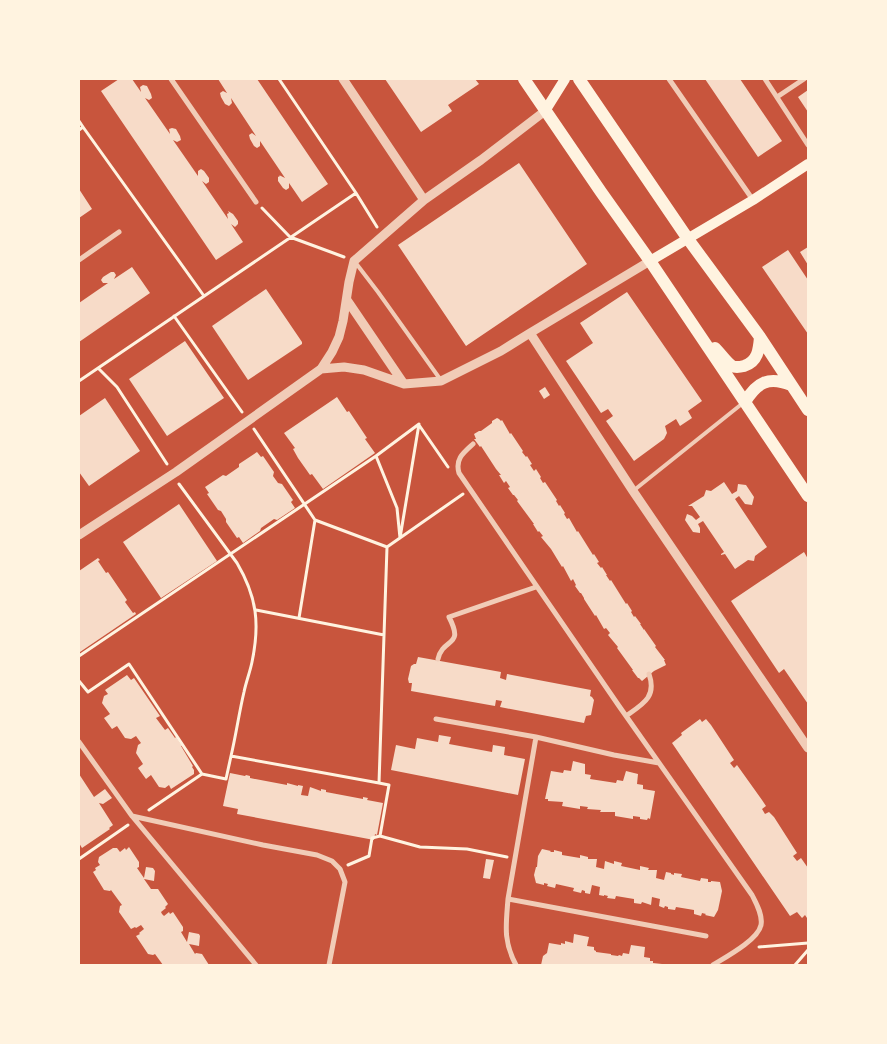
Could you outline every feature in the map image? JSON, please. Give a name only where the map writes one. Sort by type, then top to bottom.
[{"type":"main road","points":[[524,79],[650,261],[808,496]]},
{"type":"main road","points":[[545,111],[566,79]]},
{"type":"main road","points":[[579,79],[688,239],[760,337],[808,410]]},
{"type":"main road","points":[[650,261],[753,200],[808,164]]},
{"type":"main road","points":[[691,323],[732,366],[739,368],[748,365],[754,360],[759,352],[760,337]]},
{"type":"main road","points":[[745,402],[754,390],[771,380],[791,385]]},
{"type":"street","points":[[171,79],[256,202]]},
{"type":"street","points":[[343,79],[424,200]]},
{"type":"street","points":[[670,79],[753,200]]},
{"type":"street","points":[[765,79],[808,145]]},
{"type":"street","points":[[777,97],[804,79]]},
{"type":"street","points":[[79,535],[172,474],[321,370],[339,337],[354,261],[424,200],[481,160],[545,111]]},
{"type":"street","points":[[79,260],[119,232]]},
{"type":"street","points":[[321,370],[344,367],[364,370],[404,384],[441,381],[501,351],[650,261]]},
{"type":"street","points":[[346,300],[404,384]]},
{"type":"street","points":[[530,332],[633,491],[808,748]]},
{"type":"street","points":[[473,444],[460,458],[457,466],[459,473],[536,587],[752,895],[759,910],[761,924],[757,934],[714,965]]},
{"type":"street","points":[[438,659],[440,653],[455,635],[454,627],[448,617],[536,587]]},
{"type":"street","points":[[626,716],[647,700],[652,689],[649,674]]},
{"type":"street","points":[[436,719],[659,762]]},
{"type":"street","points":[[516,965],[510,954],[507,942],[508,899],[536,738]]},
{"type":"street","points":[[79,742],[136,818],[256,965]]},
{"type":"street","points":[[136,818],[317,855],[332,861],[340,869],[345,882],[330,965]]},
{"type":"street","points":[[508,899],[706,936]]},
{"type":"lane","points":[[354,261],[441,381]]},
{"type":"lane","points":[[633,491],[745,402]]},
{"type":"path","points":[[279,79],[356,193],[382,236]]},
{"type":"path","points":[[79,120],[204,296]]},
{"type":"path","points":[[79,130],[84,127]]},
{"type":"path","points":[[79,380],[356,193]]},
{"type":"path","points":[[256,202],[290,237],[354,261]]},
{"type":"path","points":[[174,316],[315,520],[387,547]]},
{"type":"path","points":[[98,368],[117,387],[160,454]]},
{"type":"path","points":[[79,656],[376,456],[419,424]]},
{"type":"path","points":[[419,424],[449,470]]},
{"type":"path","points":[[400,538],[419,424]]},
{"type":"path","points":[[376,456],[396,503],[400,538]]},
{"type":"path","points":[[79,680],[88,692],[129,664],[202,774],[226,779],[254,651],[256,610],[244,576],[172,474]]},
{"type":"path","points":[[387,547],[472,492]]},
{"type":"path","points":[[299,618],[315,520]]},
{"type":"path","points":[[379,784],[387,547]]},
{"type":"path","points":[[256,610],[384,635]]},
{"type":"path","points":[[231,756],[389,785],[380,836]]},
{"type":"path","points":[[79,859],[202,774]]},
{"type":"path","points":[[340,869],[369,856],[372,838],[380,836],[420,847],[467,849],[515,859]]},
{"type":"path","points":[[739,948],[808,943]]},
{"type":"path","points":[[795,965],[808,950]]},
{"type":"building","points":[[119,79],[132,79],[141,92],[140,87],[143,85],[147,86],[152,98],[149,100],[145,98],[170,134],[169,129],[172,128],[176,129],[180,136],[181,140],[177,142],[173,140],[198,176],[198,171],[201,169],[209,178],[209,182],[206,184],[202,181],[228,219],[228,211],[238,221],[235,227],[231,224],[243,242],[216,260],[101,91]]},
{"type":"building","points":[[218,79],[257,79],[328,184],[302,202],[289,183],[289,188],[286,190],[283,188],[278,181],[278,177],[279,175],[285,178],[260,141],[260,146],[257,148],[254,146],[249,135],[252,133],[256,136],[231,98],[232,103],[229,106],[225,104],[220,93],[223,91],[227,93]]},
{"type":"building","points":[[385,79],[475,79],[479,84],[448,105],[452,111],[421,132]]},
{"type":"building","points":[[705,79],[740,79],[782,141],[758,157]]},
{"type":"building","points":[[808,90],[808,112],[798,97]]},
{"type":"building","points":[[519,163],[587,264],[466,346],[398,245]]},
{"type":"building","points":[[79,189],[92,209],[79,218]]},
{"type":"building","points":[[808,247],[808,265],[800,252]]},
{"type":"building","points":[[788,250],[808,280],[808,334],[762,267]]},
{"type":"building","points":[[132,267],[150,293],[79,342],[79,303],[108,283],[103,283],[101,280],[103,277],[114,272],[116,275],[114,279]]},
{"type":"building","points":[[266,289],[302,344],[248,380],[212,326]]},
{"type":"building","points":[[627,292],[702,401],[688,411],[692,418],[680,426],[676,419],[665,426],[667,433],[664,439],[634,461],[606,421],[613,416],[608,409],[601,413],[566,361],[593,343],[580,323]]},
{"type":"building","points":[[185,341],[224,398],[167,436],[129,379]]},
{"type":"building","points":[[545,387],[550,395],[544,399],[539,391]]},
{"type":"building","points":[[337,397],[347,412],[349,411],[375,453],[323,489],[298,458],[293,449],[295,448],[284,433]]},
{"type":"building","points":[[105,398],[140,451],[89,486],[79,472],[79,416]]},
{"type":"building","points":[[497,418],[502,420],[522,452],[527,456],[534,471],[536,469],[543,483],[545,482],[557,500],[567,519],[569,518],[599,562],[597,563],[602,567],[627,603],[634,617],[641,624],[665,660],[666,665],[654,671],[642,681],[632,670],[608,635],[610,633],[606,628],[604,629],[595,616],[575,586],[573,579],[571,581],[563,566],[541,537],[543,536],[538,532],[518,500],[508,488],[510,487],[506,481],[504,483],[499,475],[501,475],[474,439],[476,439],[474,434],[481,431]]},
{"type":"building","points":[[257,452],[261,457],[263,456],[274,472],[273,476],[278,483],[282,484],[293,500],[291,502],[295,508],[277,520],[274,519],[243,543],[239,537],[237,538],[221,511],[218,510],[207,494],[209,493],[205,487],[223,475],[226,476],[239,467],[239,464]]},
{"type":"building","points":[[724,482],[732,494],[737,491],[738,484],[746,485],[754,497],[752,505],[745,504],[739,496],[735,499],[767,547],[755,556],[754,561],[748,560],[735,569],[725,554],[721,555],[724,552],[703,521],[698,524],[700,533],[693,532],[685,520],[687,514],[696,520],[700,517],[692,506],[688,506],[704,496],[706,490],[711,491]]},
{"type":"building","points":[[179,504],[217,561],[161,598],[123,542]]},
{"type":"building","points":[[804,552],[808,559],[808,704],[784,669],[779,673],[731,601]]},
{"type":"building","points":[[98,558],[106,573],[108,572],[127,600],[125,602],[133,613],[135,612],[136,614],[80,652],[79,571]]},
{"type":"building","points":[[418,657],[501,672],[500,678],[506,680],[507,674],[591,690],[590,696],[594,700],[591,715],[586,716],[584,723],[500,707],[502,701],[496,700],[495,706],[411,691],[412,683],[409,683],[408,679],[411,666],[416,664]]},
{"type":"building","points":[[127,675],[131,680],[134,678],[160,716],[156,718],[165,730],[168,728],[176,737],[193,766],[194,774],[171,789],[169,785],[165,788],[159,787],[151,775],[146,779],[138,768],[143,764],[136,753],[138,745],[141,743],[136,736],[131,739],[125,738],[117,726],[112,729],[104,718],[110,714],[102,703],[104,696],[108,694],[105,690]]},
{"type":"building","points":[[700,719],[702,722],[706,719],[711,725],[734,760],[730,763],[734,768],[737,765],[766,806],[762,809],[765,814],[769,812],[774,817],[797,853],[793,856],[797,861],[801,858],[808,868],[807,918],[805,915],[802,918],[797,912],[790,916],[672,743],[682,735],[681,733]]},
{"type":"building","points":[[439,735],[451,737],[449,744],[492,752],[493,745],[505,747],[504,755],[525,759],[518,795],[391,770],[396,745],[415,749],[417,738],[438,742]]},
{"type":"building","points":[[573,761],[585,764],[585,774],[591,775],[590,779],[616,783],[617,780],[623,781],[626,771],[638,774],[637,784],[643,785],[643,789],[655,791],[650,819],[640,819],[640,817],[633,816],[633,819],[615,816],[615,812],[600,812],[601,810],[587,809],[588,807],[580,806],[580,809],[562,806],[563,802],[545,799],[551,771],[563,773],[564,770],[571,771]]},
{"type":"building","points":[[230,773],[287,785],[287,783],[303,786],[301,795],[308,796],[310,787],[321,791],[321,789],[326,790],[326,792],[363,799],[363,797],[368,798],[367,800],[383,803],[377,835],[375,834],[374,840],[237,814],[238,809],[223,806]]},
{"type":"building","points":[[79,774],[94,797],[105,789],[112,798],[103,804],[99,803],[113,825],[82,848],[79,843]]},
{"type":"building","points":[[129,847],[139,862],[139,867],[137,868],[144,878],[146,867],[153,868],[155,871],[154,881],[144,879],[151,889],[158,889],[168,904],[161,912],[162,914],[164,916],[169,912],[170,914],[173,912],[183,927],[181,932],[187,942],[189,932],[199,934],[199,946],[189,944],[195,954],[202,954],[209,965],[163,965],[155,954],[148,954],[136,936],[144,929],[141,925],[131,929],[119,912],[122,905],[111,890],[104,890],[93,872],[100,865],[98,862],[99,857],[113,848],[117,848],[120,852]]},
{"type":"building","points":[[542,849],[550,852],[554,852],[554,850],[562,852],[562,855],[580,858],[580,855],[588,857],[588,859],[597,859],[596,867],[604,869],[605,861],[614,864],[614,861],[622,863],[621,866],[640,870],[640,866],[649,868],[648,870],[657,870],[656,878],[664,880],[666,872],[674,875],[674,873],[682,874],[681,877],[700,881],[701,878],[708,879],[708,882],[720,882],[722,891],[718,910],[714,917],[702,913],[701,916],[694,914],[694,910],[676,907],[675,910],[668,909],[665,906],[664,908],[659,906],[660,899],[652,897],[651,905],[642,902],[641,904],[634,903],[634,899],[616,896],[615,899],[607,898],[608,896],[599,895],[600,887],[592,885],[590,894],[582,890],[581,893],[573,891],[574,888],[556,884],[555,888],[547,886],[548,884],[536,883],[534,875],[538,856]]},
{"type":"building","points":[[486,859],[494,860],[490,879],[483,878]]},
{"type":"building","points":[[574,934],[589,937],[587,946],[594,947],[596,952],[611,955],[622,956],[623,953],[629,954],[631,945],[645,947],[644,957],[650,958],[650,961],[653,961],[653,963],[662,965],[541,965],[543,956],[547,953],[549,943],[561,945],[561,943],[565,944],[565,941],[573,943]]}]
